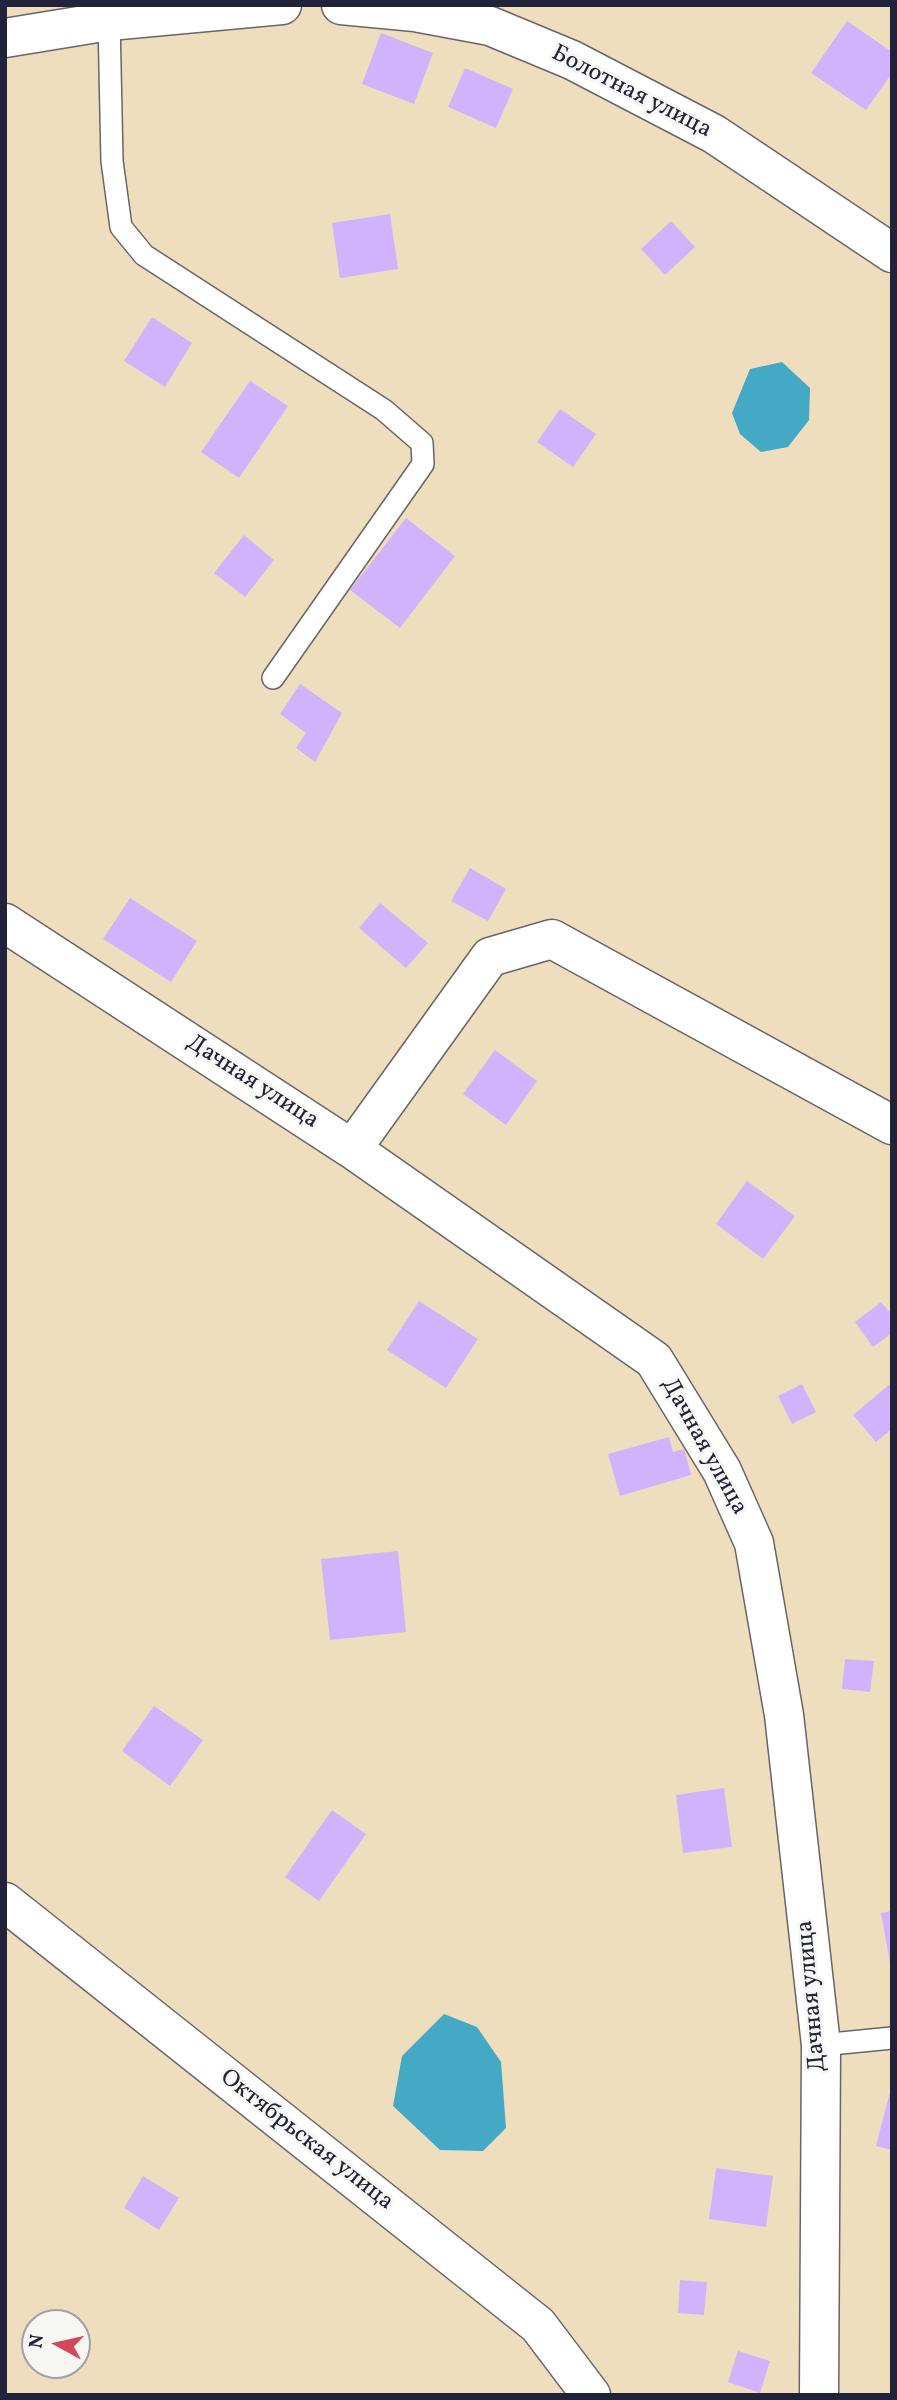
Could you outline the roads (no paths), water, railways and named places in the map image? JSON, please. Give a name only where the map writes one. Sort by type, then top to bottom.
[{"type":"street","points":[[5,38],[109,20],[282,5]]},
{"type":"street","name":"Болотная улица","points":[[341,5],[415,12],[490,26],[572,60],[714,135],[892,253]]},
{"type":"street","name":"Дачная улица","points":[[5,923],[352,1149],[654,1360],[722,1471],[754,1543],[782,1702],[821,2045],[819,2395]]},
{"type":"street","points":[[352,1149],[490,957],[552,939],[892,1125]]},
{"type":"street","name":"Октябрьская улица","points":[[5,1902],[538,2325],[590,2395]]},
{"type":"lane","points":[[109,20],[112,161],[121,227],[144,255],[384,410],[422,443],[423,464],[274,678]]},
{"type":"lane","points":[[821,2045],[892,2038]]},
{"type":"water","points":[[782,362],[810,388],[809,420],[788,447],[761,452],[740,434],[732,413],[750,369]]},
{"type":"water","points":[[444,2014],[477,2027],[501,2062],[506,2128],[483,2151],[440,2150],[393,2106],[402,2056]]}]
